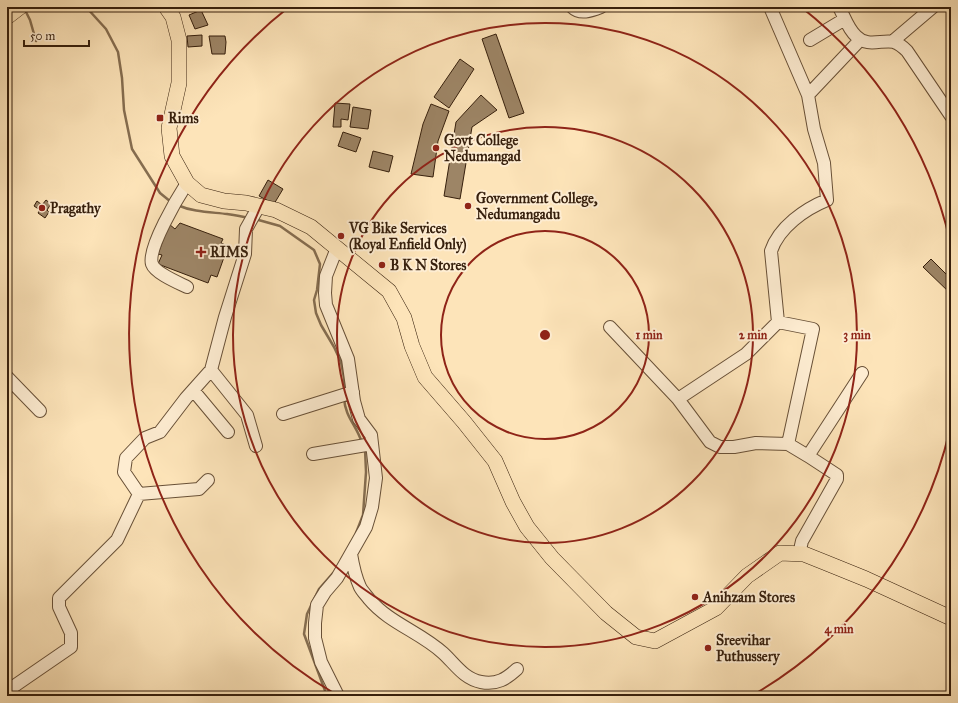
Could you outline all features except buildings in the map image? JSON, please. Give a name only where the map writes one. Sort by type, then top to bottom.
[{"type":"main road","points":[[7,17],[20,7]]},
{"type":"main road","points":[[166,7],[173,17],[179,40],[179,83],[169,128],[172,156],[187,183],[201,195],[224,201],[276,210],[310,227],[389,291],[404,318],[412,346],[425,377],[495,461],[513,502],[527,527],[552,558],[583,591],[606,613],[636,637],[655,641],[716,608],[747,576],[780,553],[804,554],[818,559],[950,617]]},
{"type":"street","points":[[572,7],[584,12],[590,12],[601,7]]},
{"type":"street","points":[[770,7],[808,95],[814,129],[824,163],[827,200],[818,203],[794,220],[781,233],[771,251],[778,322]]},
{"type":"street","points":[[839,7],[855,36],[860,40],[869,42],[893,41],[900,44],[907,51],[951,116]]},
{"type":"street","points":[[893,41],[933,7]]},
{"type":"street","points":[[810,40],[846,19]]},
{"type":"street","points":[[808,95],[860,40]]},
{"type":"street","points":[[187,183],[170,213],[152,252],[152,264],[157,271],[187,287]]},
{"type":"street","points":[[139,494],[124,472],[126,458],[145,438],[160,432],[211,370],[225,317],[245,254],[246,229],[259,206]]},
{"type":"street","points":[[337,248],[326,276],[324,293],[326,305],[348,359],[359,419],[371,435],[376,478],[372,507],[366,528],[337,578],[325,592],[317,605],[315,638],[321,662],[338,696]]},
{"type":"street","points":[[678,399],[746,354],[778,322]]},
{"type":"street","points":[[778,322],[812,329],[788,444]]},
{"type":"street","points":[[610,327],[678,399],[710,442],[720,446],[734,447],[756,443],[788,444],[837,475],[837,479],[802,541],[799,554]]},
{"type":"street","points":[[211,370],[247,415],[256,446]]},
{"type":"street","points":[[808,456],[862,373]]},
{"type":"street","points":[[7,377],[40,411]]},
{"type":"street","points":[[193,390],[228,432]]},
{"type":"street","points":[[283,414],[353,392]]},
{"type":"street","points":[[313,454],[372,444]]},
{"type":"street","points":[[139,494],[199,489],[208,480]]},
{"type":"street","points":[[7,691],[72,648],[71,634],[59,607],[59,598],[117,540],[139,494]]},
{"type":"street","points":[[351,554],[355,574],[361,588],[375,605],[394,621],[443,653],[466,676],[483,683],[498,682],[505,679],[516,669]]},
{"type":"waterway","points":[[86,7],[106,29],[118,52],[122,78],[124,110],[132,149],[160,193],[171,202]]},
{"type":"waterway","points":[[26,12],[36,41]]},
{"type":"waterway","points":[[177,205],[195,210],[230,214],[248,218]]},
{"type":"waterway","points":[[255,219],[280,226],[314,250],[320,264],[317,290],[314,300],[316,313],[341,362],[344,378],[344,391]]},
{"type":"waterway","points":[[344,398],[347,411],[362,443]]},
{"type":"waterway","points":[[356,533],[363,515],[366,472],[365,449]]},
{"type":"waterway","points":[[327,696],[304,634],[307,614],[319,589],[333,573]]},
{"type":"place","name":"Rims","points":[[160,118]]},
{"type":"place","name":"Govt College Nedumangad","points":[[436,148]]},
{"type":"place","name":"Government College, Nedumangadu","points":[[468,206]]},
{"type":"place","name":"Pragathy","points":[[42,208]]},
{"type":"place","name":"VG Bike Services (Royal Enfield Only)","points":[[341,236]]},
{"type":"place","name":"RIMS","points":[[201,252]]},
{"type":"place","name":"B K N Stores","points":[[382,265]]},
{"type":"place","name":"Anihzam Stores","points":[[695,597]]},
{"type":"place","name":"Sreevihar Puthussery","points":[[708,648]]}]
